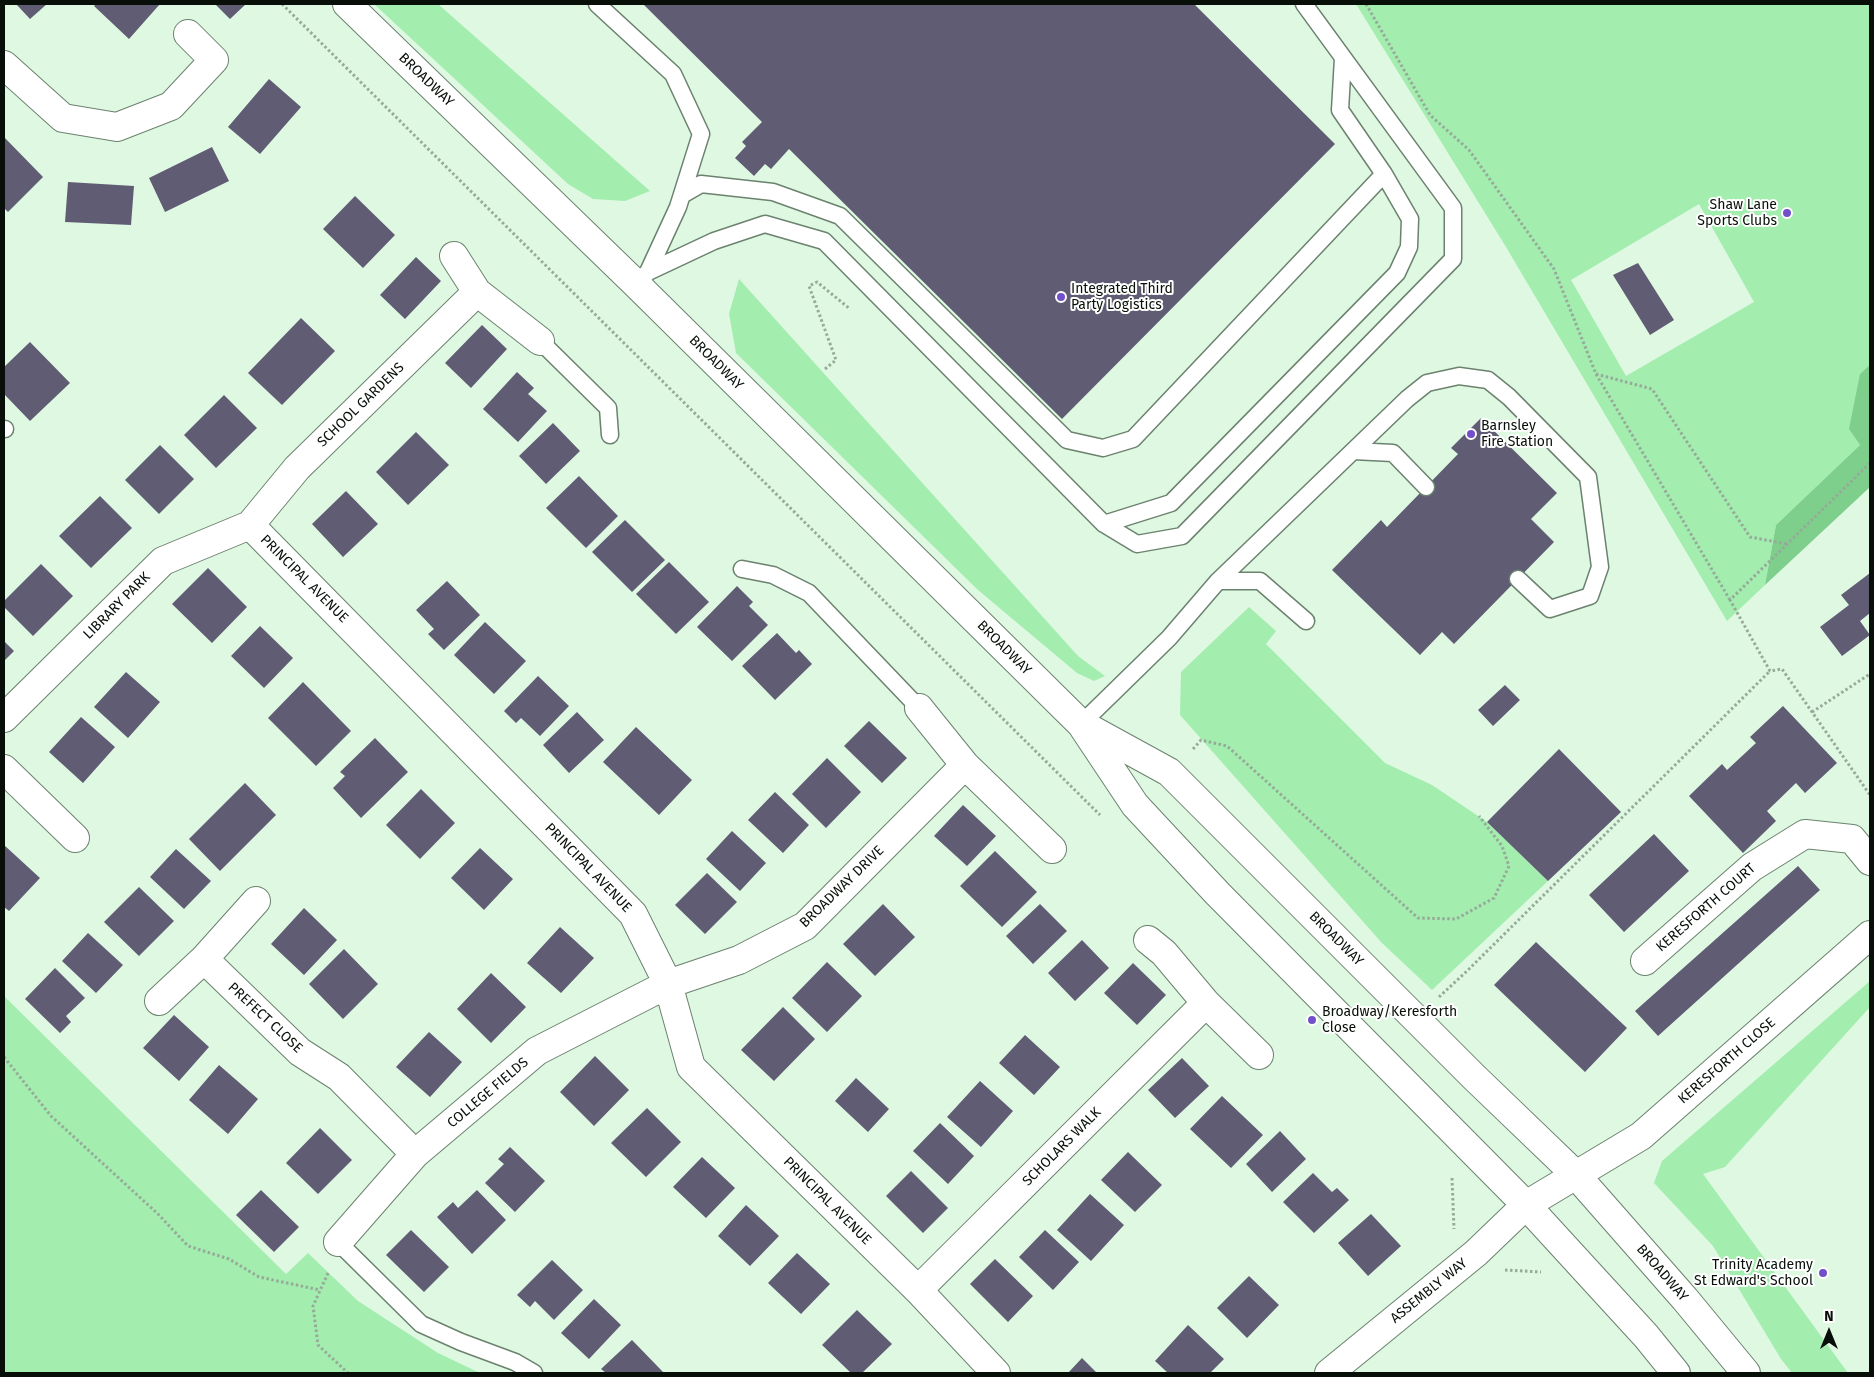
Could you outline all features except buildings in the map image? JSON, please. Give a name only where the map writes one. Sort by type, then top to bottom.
[{"type":"main road","name":"BROADWAY","points":[[347,4],[642,278],[1081,724],[1136,805],[1218,894],[1526,1205],[1646,1336],[1676,1373]]},
{"type":"main road","points":[[4,66],[63,118],[117,126],[171,106],[214,60],[188,34]]},
{"type":"main road","points":[[454,256],[478,292],[540,341]]},
{"type":"main road","name":"SCHOOL GARDENS","points":[[250,525],[297,468],[478,292]]},
{"type":"main road","name":"LIBRARY PARK","points":[[4,718],[163,561],[250,525]]},
{"type":"main road","name":"PRINCIPAL AVENUE","points":[[250,525],[633,914],[668,984],[691,1067],[918,1290],[996,1373]]},
{"type":"main road","points":[[918,708],[965,765],[1052,850]]},
{"type":"main road","name":"BROADWAY","points":[[1081,724],[1169,772],[1576,1176],[1685,1299],[1746,1373]]},
{"type":"main road","name":"BROADWAY DRIVE","points":[[668,984],[739,960],[805,926],[965,765]]},
{"type":"main road","points":[[4,769],[75,838]]},
{"type":"main road","name":"KERESFORTH COURT","points":[[1644,961],[1752,867],[1805,834],[1852,838],[1870,861]]},
{"type":"main road","points":[[159,1001],[204,959],[256,901]]},
{"type":"main road","name":"KERESFORTH CLOSE","points":[[1576,1176],[1641,1136],[1870,935]]},
{"type":"main road","points":[[1148,940],[1164,953],[1206,1003],[1260,1055]]},
{"type":"main road","name":"PREFECT CLOSE","points":[[204,959],[300,1052],[339,1077],[415,1154]]},
{"type":"main road","name":"COLLEGE FIELDS","points":[[338,1242],[415,1154],[537,1051],[668,984]]},
{"type":"main road","name":"SCHOLARS WALK","points":[[918,1290],[1206,1003]]},
{"type":"main road","points":[[1526,1205],[1576,1176]]},
{"type":"main road","name":"ASSEMBLY WAY","points":[[1329,1373],[1476,1252],[1526,1205]]},
{"type":"lane","points":[[597,4],[674,74],[701,134],[682,195],[642,278]]},
{"type":"lane","points":[[642,278],[714,241],[764,224],[824,241],[1104,524],[1136,544],[1182,536],[1453,259],[1453,208],[1304,4]]},
{"type":"lane","points":[[1104,524],[1170,504],[1397,273],[1409,247],[1410,219],[1384,174],[1340,110],[1343,58]]},
{"type":"lane","points":[[682,195],[701,184],[773,192],[840,216],[1067,440],[1103,448],[1133,439],[1384,174]]},
{"type":"lane","points":[[540,341],[608,408],[610,435]]},
{"type":"lane","points":[[1081,724],[1169,638],[1218,581],[1407,399],[1427,383],[1459,376],[1488,380],[1509,397],[1588,477],[1600,567],[1590,596],[1550,609],[1518,579]]},
{"type":"lane","points":[[1354,451],[1392,453],[1426,487]]},
{"type":"lane","points":[[742,569],[773,574],[809,593],[918,708]]},
{"type":"lane","points":[[1218,581],[1260,581],[1306,621]]},
{"type":"lane","points":[[338,1242],[421,1324],[461,1342],[516,1362],[534,1373]]},
{"type":"path","points":[[282,4],[1106,821]]},
{"type":"path","points":[[1366,4],[1430,115],[1469,150],[1554,269],[1596,374],[1770,671]]},
{"type":"path","points":[[825,369],[836,360],[809,286],[817,282],[853,312]]},
{"type":"path","points":[[1596,374],[1652,389],[1750,537],[1788,544]]},
{"type":"path","points":[[1730,600],[1870,463]]},
{"type":"path","points":[[1439,996],[1467,972],[1770,671],[1782,669],[1870,795]]},
{"type":"path","points":[[1812,712],[1870,674]]},
{"type":"path","points":[[1169,772],[1201,740],[1227,746],[1418,918],[1456,919],[1494,898],[1509,866],[1502,846],[1479,816]]},
{"type":"path","points":[[4,1057],[51,1116],[158,1214],[188,1246],[230,1259],[260,1277],[320,1290]]},
{"type":"path","points":[[1451,1172],[1453,1228],[1476,1252],[1494,1270],[1550,1272]]},
{"type":"path","points":[[338,1242],[313,1306],[318,1345],[348,1373]]},
{"type":"green space","points":[[374,4],[438,4],[650,191],[625,201],[593,199],[568,184]]},
{"type":"green space","name":"Shaw Lane Sports Clubs","points":[[1356,4],[1870,4],[1870,428],[1850,429],[1860,445],[1776,525],[1765,585],[1727,621],[1506,247]],"holes":[[[1699,204],[1754,302],[1626,376],[1571,280]]]},
{"type":"green space","points":[[739,279],[1078,656],[1105,676],[1094,681],[1077,673],[978,590],[736,353],[729,314]]},
{"type":"green space","points":[[1870,365],[1870,487],[1765,585],[1776,525],[1860,445],[1849,429],[1860,374]]},
{"type":"green space","points":[[1249,607],[1276,631],[1266,644],[1385,763],[1432,785],[1487,822],[1548,881],[1432,990],[1382,943],[1180,715],[1181,672]]},
{"type":"green space","points":[[1870,981],[1870,1007],[1725,1167],[1703,1174],[1848,1373],[1792,1373],[1781,1359],[1713,1246],[1654,1183],[1662,1161]]},
{"type":"green space","points":[[4,996],[286,1274],[308,1253],[358,1301],[438,1353],[480,1373],[4,1373]]},
{"type":"place","name":"Shaw Lane Sports Clubs","points":[[1787,213]]},
{"type":"place","name":"Integrated Third Party Logistics","points":[[1061,297]]},
{"type":"place","name":"Barnsley Fire Station","points":[[1471,434]]},
{"type":"place","name":"Broadway/Keresforth Close","points":[[1312,1020]]},
{"type":"place","name":"Trinity Academy St Edward's School","points":[[1823,1273]]}]
